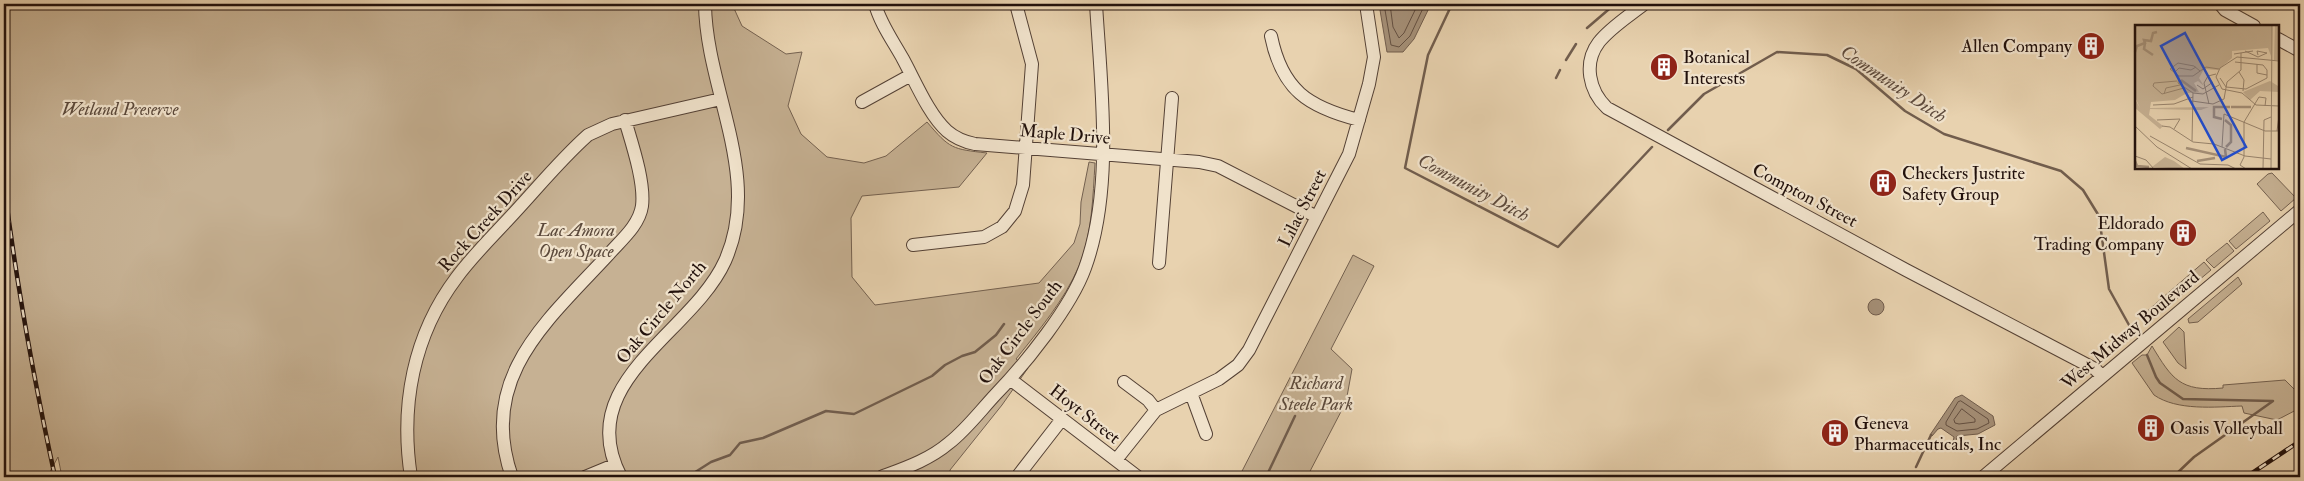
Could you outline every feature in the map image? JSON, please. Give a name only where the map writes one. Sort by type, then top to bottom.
[{"type":"street","name":"Oak Circle North","points":[[614,465],[610,442],[610,422],[614,404],[622,386],[710,286],[725,261],[733,242],[739,213],[739,187],[708,42],[705,4]]},
{"type":"street","name":"Maple Drive","points":[[875,4],[880,18],[939,123],[956,138],[975,144],[1218,166],[1317,216]]},
{"type":"street","points":[[913,245],[973,240],[991,234],[1002,227],[1015,210],[1021,195],[1032,64],[1016,4]]},
{"type":"street","name":"Oak Circle South","points":[[881,477],[922,461],[951,442],[1010,379],[1061,312],[1085,269],[1095,238],[1104,155],[1096,4]]},
{"type":"street","name":"Lilac Street","points":[[1116,460],[1156,410],[1218,379],[1238,365],[1243,358],[1349,154],[1374,57],[1366,4]]},
{"type":"street","name":"Compton Street","points":[[1644,4],[1598,43],[1590,65],[1590,77],[1595,94],[1607,108],[1906,270],[2095,369],[2102,376]]},
{"type":"street","points":[[2220,4],[2226,10],[2252,25]]},
{"type":"street","points":[[1271,36],[1277,61],[1284,75],[1303,97],[1332,113],[1359,120]]},
{"type":"street","points":[[2279,40],[2300,51]]},
{"type":"street","points":[[862,102],[911,75]]},
{"type":"street","points":[[1159,263],[1172,98]]},
{"type":"street","name":"Rock Creek Drive","points":[[411,477],[406,431],[411,378],[424,334],[438,304],[464,267],[579,143],[596,130],[625,120],[721,99]]},
{"type":"street","points":[[512,477],[504,444],[504,421],[507,393],[517,363],[535,334],[627,234],[640,214],[641,189],[625,120]]},
{"type":"street","name":"West Midway Boulevard","points":[[1983,477],[2300,210]]},
{"type":"street","name":"Hoyt Street","points":[[1010,379],[1138,477]]},
{"type":"street","points":[[1124,382],[1156,410]]},
{"type":"street","points":[[1191,393],[1206,434]]},
{"type":"street","points":[[1017,477],[1062,419]]},
{"type":"street","points":[[585,477],[614,465],[621,477]]},
{"type":"green space","name":"Lac Amora Open Space","points":[[4,4],[732,4],[742,26],[786,54],[802,52],[788,106],[801,134],[827,157],[864,163],[886,156],[927,122],[941,138],[952,146],[959,149],[987,153],[959,187],[862,196],[851,218],[852,277],[875,305],[1039,283],[1074,243],[1080,224],[1081,202],[1089,162],[1095,163],[1087,241],[1079,266],[1066,291],[1016,359],[1028,368],[1002,405],[950,470],[950,477],[62,477],[58,457],[47,477],[4,477]]},
{"type":"green space","points":[[2272,173],[2296,198],[2281,211],[2257,184],[2268,174]]},
{"type":"green space","points":[[2263,212],[2270,221],[2236,249],[2229,241]]},
{"type":"green space","points":[[2227,243],[2234,251],[2214,268],[2206,260]]},
{"type":"green space","name":"Richard Steele Park","points":[[1353,255],[1374,266],[1331,349],[1352,369],[1346,402],[1307,477],[1239,477]]},
{"type":"green space","points":[[2204,262],[2211,270],[2149,322],[2146,312]]},
{"type":"green space","points":[[2238,277],[2242,284],[2198,322],[2189,323],[2188,319]]},
{"type":"green space","points":[[2179,327],[2184,332],[2186,369],[2178,363],[2163,342]]},
{"type":"green space","points":[[2152,346],[2172,375],[2187,385],[2208,389],[2223,388],[2223,385],[2285,380],[2300,395],[2300,408],[2277,420],[2244,413],[2242,406],[2196,407],[2174,404],[2163,400],[2154,395],[2132,363],[2142,355],[2147,355]]},
{"type":"water","points":[[1379,4],[1431,4],[1414,39],[1403,52],[1387,52]]},
{"type":"water","points":[[1873,299],[1879,299],[1884,304],[1882,313],[1873,315],[1868,310],[1868,304]]},
{"type":"water","points":[[1962,395],[1993,416],[1995,425],[1978,434],[1957,436],[1955,447],[1952,446],[1954,437],[1941,428],[1932,436],[1930,435],[1955,398]]},
{"type":"waterway","name":"Community Ditch","points":[[1452,4],[1428,55],[1405,168],[1558,247],[1652,147]]},
{"type":"waterway","points":[[1587,28],[1615,4]]},
{"type":"waterway","points":[[1566,60],[1576,44]]},
{"type":"waterway","name":"Community Ditch","points":[[1668,130],[1704,94],[1777,52],[1827,55],[1856,69],[1905,111],[1944,134],[2061,171],[2083,190],[2099,216],[2109,289],[2134,334]]},
{"type":"waterway","points":[[1556,78],[1560,70]]},
{"type":"waterway","points":[[676,477],[689,476],[711,462],[730,455],[740,443],[763,438],[826,411],[854,414],[932,376],[945,365],[962,356],[975,352],[996,335],[1004,324]]},
{"type":"waterway","name":"Community Ditch","points":[[2147,355],[2160,383],[2183,399],[2273,401],[2194,457],[2173,477]]},
{"type":"waterway","points":[[1266,477],[1295,416]]},
{"type":"waterway","points":[[1916,467],[1931,435]]},
{"type":"railway","points":[[4,183],[26,331],[55,477]]},
{"type":"railway","points":[[2246,477],[2300,441]]},
{"type":"place","name":"Allen Company","points":[[2091,46]]},
{"type":"place","name":"Botanical Interests","points":[[1664,67]]},
{"type":"place","name":"Checkers Justrite Safety Group","points":[[1883,183]]},
{"type":"place","name":"Eldorado Trading Company","points":[[2183,233]]},
{"type":"place","name":"Oasis Volleyball","points":[[2151,428]]},
{"type":"place","name":"Geneva Pharmaceuticals, Inc","points":[[1835,433]]},
{"type":"park label","name":"Wetland Preserve","points":[[120,109]]}]
